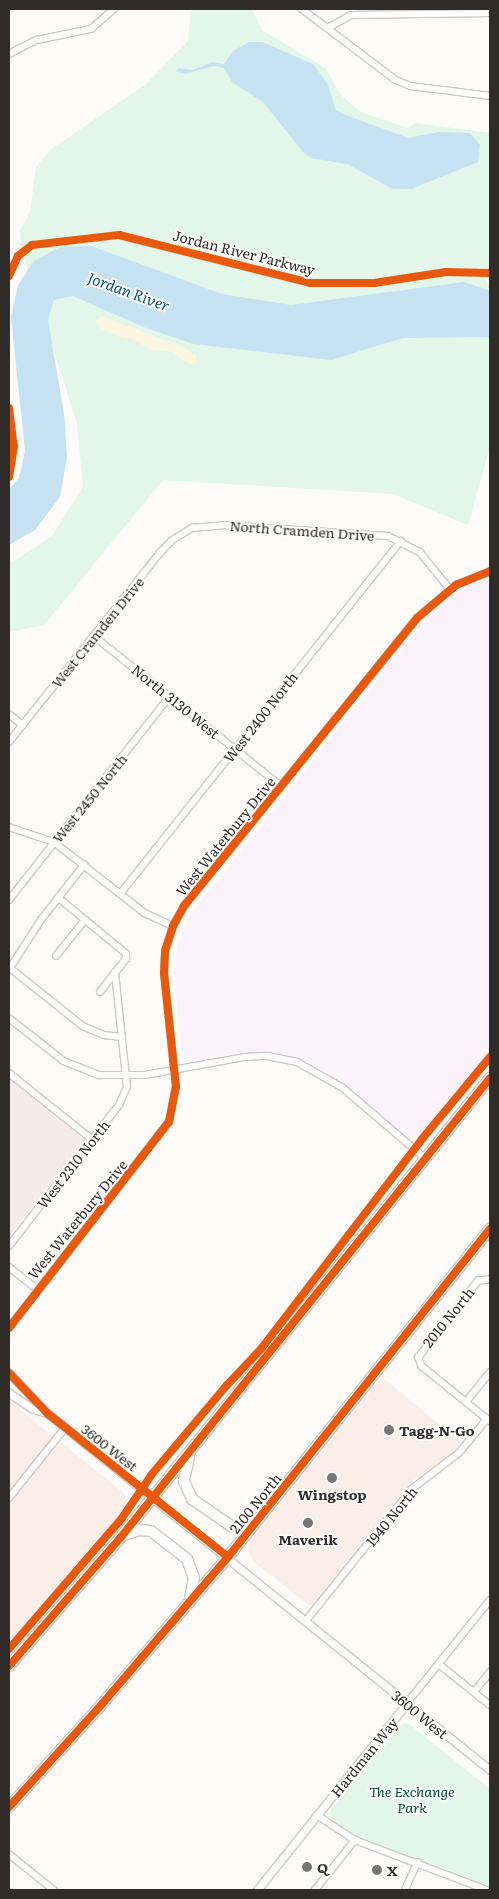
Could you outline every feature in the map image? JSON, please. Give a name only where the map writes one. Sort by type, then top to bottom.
[{"type":"highway","points":[[9,1666],[121,1537],[490,1078]]},
{"type":"highway","name":"2100 North","points":[[9,1807],[228,1557],[490,1229]]},
{"type":"highway","points":[[194,1447],[184,1481],[192,1498],[230,1526],[241,1526],[261,1516]]},
{"type":"highway","points":[[121,1537],[134,1530],[150,1531],[187,1559],[194,1578],[188,1604]]},
{"type":"street","points":[[9,54],[37,40],[91,29],[114,9]]},
{"type":"street","points":[[302,9],[378,69],[411,86],[490,96]]},
{"type":"street","points":[[328,28],[351,15],[490,13]]},
{"type":"street","name":"North Cramden Drive","points":[[192,528],[224,525],[377,534],[401,541],[420,552],[450,589]]},
{"type":"street","name":"West Cramden Drive","points":[[9,742],[160,553],[171,541],[192,528]]},
{"type":"street","name":"West 2400 North","points":[[120,894],[401,541]]},
{"type":"street","name":"West Waterbury Drive","points":[[9,1320],[37,1289],[158,1139],[174,1104],[174,1071],[164,973],[165,951],[173,926],[208,873],[417,618],[450,589],[470,577],[490,571]]},
{"type":"street","name":"North 3130 West","points":[[94,636],[281,786]]},
{"type":"street","name":"West 2450 North","points":[[9,900],[170,696]]},
{"type":"street","points":[[9,714],[23,725]]},
{"type":"street","points":[[9,827],[54,842],[144,913],[173,926]]},
{"type":"street","points":[[84,865],[58,898],[10,967],[83,1026],[104,1035],[122,1037]]},
{"type":"street","points":[[58,898],[127,956],[100,992]]},
{"type":"street","points":[[56,956],[85,920]]},
{"type":"street","points":[[116,973],[127,1077]]},
{"type":"street","points":[[9,1018],[74,1067],[98,1075],[127,1077],[174,1071],[245,1056],[272,1057],[297,1062],[342,1087],[425,1158]]},
{"type":"street","points":[[9,1072],[93,1140]]},
{"type":"street","name":"West 2310 North","points":[[9,1246],[93,1140],[125,1095],[127,1077]]},
{"type":"street","points":[[9,1267],[37,1289]]},
{"type":"street","name":"2010 North","points":[[466,1402],[418,1360],[420,1352],[483,1278],[490,1279]]},
{"type":"street","name":"West Waterbury Drive","points":[[9,1328],[18,1312]]},
{"type":"street","points":[[489,1421],[466,1402],[490,1372]]},
{"type":"street","points":[[9,1373],[47,1413]]},
{"type":"street","points":[[9,1393],[31,1408],[47,1413]]},
{"type":"street","name":"3600 West","points":[[47,1413],[490,1770]]},
{"type":"street","name":"1940 North","points":[[305,1622],[412,1490],[459,1454],[489,1421]]},
{"type":"street","points":[[9,1498],[65,1428]]},
{"type":"street","name":"Hardman Way","points":[[257,1890],[490,1600]]},
{"type":"street","points":[[439,1664],[490,1705]]},
{"type":"street","points":[[474,1692],[490,1672]]},
{"type":"street","points":[[317,1815],[355,1840],[487,1890]]},
{"type":"street","points":[[315,1890],[355,1840]]},
{"type":"street","points":[[9,1854],[54,1890]]},
{"type":"street","points":[[405,1890],[417,1863]]},
{"type":"shaded area","points":[[490,578],[490,1062],[429,1139],[418,1144],[341,1080],[306,1061],[277,1053],[250,1051],[186,1061],[182,1057],[174,973],[178,943],[191,914],[427,617],[457,592]]},
{"type":"shaded area","points":[[9,1079],[85,1140],[9,1236]]},
{"type":"shaded area","points":[[382,1377],[462,1443],[449,1456],[411,1482],[311,1607],[253,1561],[248,1550],[249,1541]]},
{"type":"shaded area","points":[[9,1401],[124,1493],[130,1508],[127,1517],[9,1652]]},
{"type":"green space","points":[[191,9],[252,9],[262,30],[325,68],[341,95],[361,112],[408,128],[415,123],[490,133],[490,269],[478,267],[490,288],[490,446],[468,525],[393,494],[163,480],[44,625],[9,632],[9,564],[52,536],[83,487],[77,423],[21,248],[20,231],[30,212],[36,167],[50,150],[145,85],[188,41]]},
{"type":"green space","name":"The Exchange Park","points":[[403,1723],[409,1724],[490,1789],[490,1889],[365,1842],[329,1817],[331,1809]]},
{"type":"sand","points":[[101,316],[185,348],[196,355],[196,363],[194,365],[183,361],[173,352],[149,349],[133,339],[123,338],[100,328],[96,320]]},
{"type":"water","points":[[249,42],[262,42],[313,64],[327,83],[336,110],[343,114],[408,138],[439,132],[470,133],[480,145],[478,162],[411,189],[393,189],[347,164],[311,158],[303,152],[263,102],[232,82],[224,68],[214,66],[185,74],[175,71],[179,68],[193,70],[212,62],[224,64],[233,51]]},
{"type":"water","name":"Jordan River","points":[[91,246],[222,294],[291,305],[464,282],[490,291],[490,337],[403,338],[331,360],[193,344],[146,328],[73,296],[54,300],[48,320],[64,414],[67,457],[60,497],[35,530],[9,545],[9,489],[19,478],[25,451],[11,317],[18,285],[34,261],[60,247]]},
{"type":"cycle path","name":"Jordan River Parkway","points":[[9,276],[18,256],[32,245],[119,235],[310,283],[374,283],[446,272],[490,273]]},
{"type":"cycle path","points":[[9,408],[14,446],[9,477]]},
{"type":"cycle path","points":[[9,1328],[169,1122],[176,1087],[164,973],[165,951],[173,926],[184,906],[417,618],[456,585],[490,571]]},
{"type":"cycle path","points":[[9,1649],[122,1518],[152,1474],[227,1385],[261,1349],[422,1139],[490,1057]]},
{"type":"cycle path","points":[[9,1666],[121,1537],[490,1078]]},
{"type":"cycle path","points":[[9,1807],[102,1704],[228,1557],[490,1229]]},
{"type":"cycle path","points":[[9,1373],[47,1413],[228,1557]]},
{"type":"place","name":"Tagg-N-Go","points":[[389,1430]]},
{"type":"place","name":"Wingstop","points":[[332,1478]]},
{"type":"place","name":"Maverik","points":[[308,1523]]},
{"type":"place","name":"Q","points":[[307,1867]]},
{"type":"place","name":"X","points":[[377,1870]]}]
